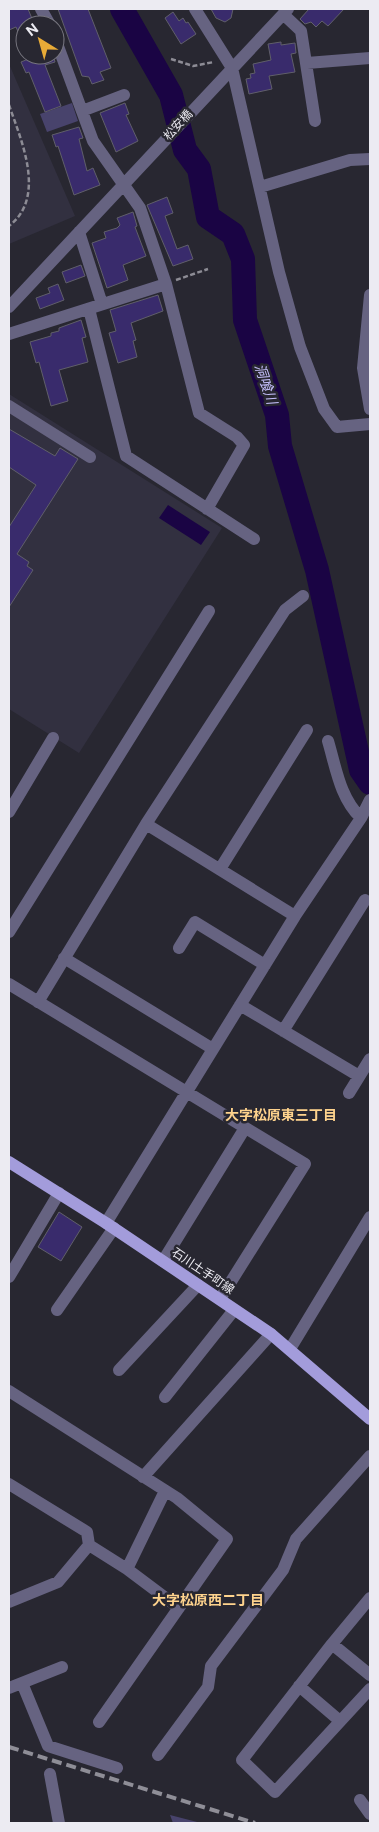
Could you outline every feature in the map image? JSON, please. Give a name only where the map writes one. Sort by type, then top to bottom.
[{"type":"main road","name":"石川土手町線","points":[[9,1162],[110,1225],[271,1334],[370,1419]]},
{"type":"street","points":[[195,9],[232,68],[279,272],[300,347],[324,409],[337,427],[370,424]]},
{"type":"street","points":[[285,12],[301,31],[315,121]]},
{"type":"street","name":"松安橋","points":[[9,306],[285,12]]},
{"type":"street","points":[[307,63],[370,58]]},
{"type":"street","points":[[65,65],[93,141],[140,208],[166,284],[198,413],[237,437],[244,445],[208,509]]},
{"type":"street","points":[[82,111],[124,95]]},
{"type":"street","points":[[260,187],[350,160],[370,159]]},
{"type":"street","points":[[79,232],[102,304]]},
{"type":"street","points":[[9,334],[166,284]]},
{"type":"street","points":[[370,295],[363,368],[370,408]]},
{"type":"street","points":[[88,309],[126,456],[254,539]]},
{"type":"street","points":[[9,406],[90,457]]},
{"type":"street","points":[[38,1002],[146,824],[285,610],[304,596]]},
{"type":"street","points":[[9,932],[209,611]]},
{"type":"street","points":[[220,869],[307,730]]},
{"type":"street","points":[[9,812],[53,738]]},
{"type":"street","points":[[328,741],[341,790],[351,809],[366,817]]},
{"type":"street","points":[[57,1310],[110,1225],[186,1092],[295,916],[366,817],[370,800]]},
{"type":"street","points":[[146,824],[295,916]]},
{"type":"street","points":[[283,1031],[366,900]]},
{"type":"street","points":[[179,948],[195,922],[265,965]]},
{"type":"street","points":[[64,958],[213,1048]]},
{"type":"street","points":[[9,984],[305,1164],[220,1300]]},
{"type":"street","points":[[240,1004],[359,1076]]},
{"type":"street","points":[[349,1093],[370,1059]]},
{"type":"street","points":[[164,1262],[245,1128]]},
{"type":"street","points":[[9,1277],[59,1193]]},
{"type":"street","points":[[290,1349],[370,1217]]},
{"type":"street","points":[[119,1370],[198,1285]]},
{"type":"street","points":[[165,1397],[234,1310]]},
{"type":"street","points":[[143,1477],[271,1334]]},
{"type":"street","points":[[9,1391],[165,1491],[227,1539],[99,1722]]},
{"type":"street","points":[[158,1755],[208,1687],[211,1666],[283,1570],[296,1539],[370,1456]]},
{"type":"street","points":[[9,1484],[86,1532],[89,1544],[127,1569],[179,1608]]},
{"type":"street","points":[[127,1569],[165,1491]]},
{"type":"street","points":[[9,1602],[58,1582],[89,1544]]},
{"type":"street","points":[[370,1598],[242,1760],[275,1792],[370,1689]]},
{"type":"street","points":[[332,1644],[370,1675]]},
{"type":"street","points":[[9,1688],[62,1667]]},
{"type":"street","points":[[22,1683],[48,1746],[117,1768]]},
{"type":"street","points":[[299,1686],[340,1721]]},
{"type":"street","points":[[50,1774],[59,1823]]},
{"type":"street","points":[[360,1800],[370,1814]]},
{"type":"path","points":[[171,59],[193,66],[218,62]]},
{"type":"path","points":[[9,105],[28,162],[28,184],[24,204],[9,226]]},
{"type":"path","points":[[166,284],[208,269]]},
{"type":"shaded area","points":[[9,64],[75,216],[9,244]]},
{"type":"shaded area","points":[[72,103],[78,121],[47,132],[40,114]]},
{"type":"shaded area","points":[[9,394],[222,528],[79,753],[9,709]]},
{"type":"shaded area","points":[[168,505],[210,532],[201,545],[159,518]]},
{"type":"shaded area","points":[[170,1815],[201,1823],[173,1823]]},
{"type":"building","points":[[9,9],[28,9],[30,15],[15,15],[15,27],[9,30]]},
{"type":"building","points":[[58,9],[88,9],[111,68],[100,72],[104,80],[92,84],[89,77],[82,76],[65,29],[65,15],[60,15]]},
{"type":"building","points":[[211,9],[233,9],[231,18],[225,22],[216,18]]},
{"type":"building","points":[[309,9],[344,9],[328,26],[322,21],[316,27],[311,22],[305,24],[300,19]]},
{"type":"building","points":[[173,12],[179,21],[183,18],[186,23],[188,22],[196,34],[181,44],[165,18]]},
{"type":"building","points":[[281,42],[281,45],[295,43],[296,53],[291,54],[295,72],[269,76],[272,89],[249,94],[246,79],[251,78],[250,74],[255,73],[253,64],[271,60],[268,44]]},
{"type":"building","points":[[22,65],[45,65],[61,106],[45,112],[29,72],[26,73]]},
{"type":"building","points":[[125,103],[129,114],[126,115],[138,141],[116,152],[100,113]]},
{"type":"building","points":[[79,127],[83,138],[79,139],[87,171],[93,168],[100,185],[74,195],[58,146],[56,147],[52,135]]},
{"type":"building","points":[[167,197],[173,213],[165,216],[177,249],[188,245],[193,259],[173,266],[147,205]]},
{"type":"building","points":[[133,212],[137,226],[135,227],[146,256],[123,265],[128,280],[107,288],[92,243],[106,238],[104,232],[117,228],[120,225],[117,218]]},
{"type":"building","points":[[81,265],[85,276],[66,283],[62,272]]},
{"type":"building","points":[[58,284],[64,300],[40,309],[36,298],[50,293],[48,288]]},
{"type":"building","points":[[158,295],[163,311],[131,323],[136,340],[133,341],[137,357],[118,363],[109,333],[116,331],[110,310]]},
{"type":"building","points":[[81,320],[86,337],[82,338],[88,362],[59,370],[68,401],[51,406],[39,362],[36,363],[30,342],[51,336],[51,333],[59,331],[59,328]]},
{"type":"building","points":[[9,429],[55,456],[60,448],[78,459],[17,554],[29,562],[27,566],[33,570],[9,607],[9,527],[36,485],[9,467]]},
{"type":"building","points":[[59,1212],[82,1227],[61,1261],[38,1247]]},
{"type":"waterway","name":"洞喰川","points":[[122,9],[171,95],[185,150],[199,169],[208,217],[233,234],[243,259],[245,320],[277,415],[280,446],[317,570],[361,770],[370,783]]},
{"type":"railway","points":[[9,1747],[255,1823]]},
{"type":"district","name":"大字松原東三丁目","points":[[281,1115]]},
{"type":"district","name":"大字松原西二丁目","points":[[208,1600]]}]
